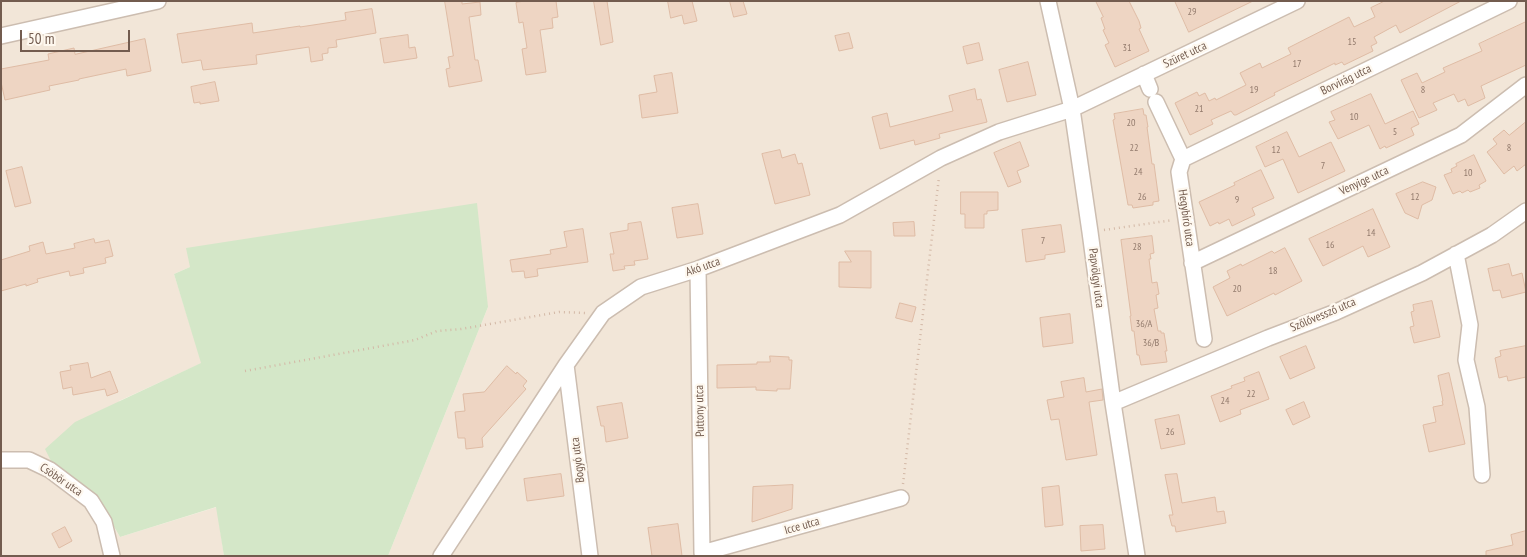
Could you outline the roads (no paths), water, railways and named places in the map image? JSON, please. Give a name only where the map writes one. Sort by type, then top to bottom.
[{"type":"street","points":[[1,36],[158,1]]},
{"type":"street","name":"Papvölgyi utca","points":[[1048,1],[1072,109],[1113,403],[1137,556]]},
{"type":"street","name":"Szüret utca","points":[[1072,109],[1297,1]]},
{"type":"street","name":"Borvirág utca","points":[[1184,160],[1509,1]]},
{"type":"street","points":[[1144,74],[1184,160]]},
{"type":"street","name":"Venyige utca","points":[[1192,262],[1461,135],[1526,85]]},
{"type":"street","name":"Akó utca","points":[[441,556],[566,365],[603,314],[642,287],[698,269],[840,214],[941,158],[999,132],[1072,109]]},
{"type":"street","name":"Hegybíró utca","points":[[1184,160],[1179,172],[1204,339]]},
{"type":"street","name":"Szőlővessző utca","points":[[1113,403],[1268,338],[1336,312],[1422,273],[1492,235],[1526,211]]},
{"type":"street","points":[[1456,254],[1470,325],[1466,360],[1477,407],[1482,475]]},
{"type":"street","name":"Puttony utca","points":[[698,269],[702,553]]},
{"type":"street","name":"Bogyó utca","points":[[566,365],[590,556]]},
{"type":"street","name":"Csöbör utca","points":[[1,460],[29,460],[50,470],[91,501],[104,522],[112,556]]},
{"type":"street","name":"Icce utca","points":[[702,553],[901,498]]}]
